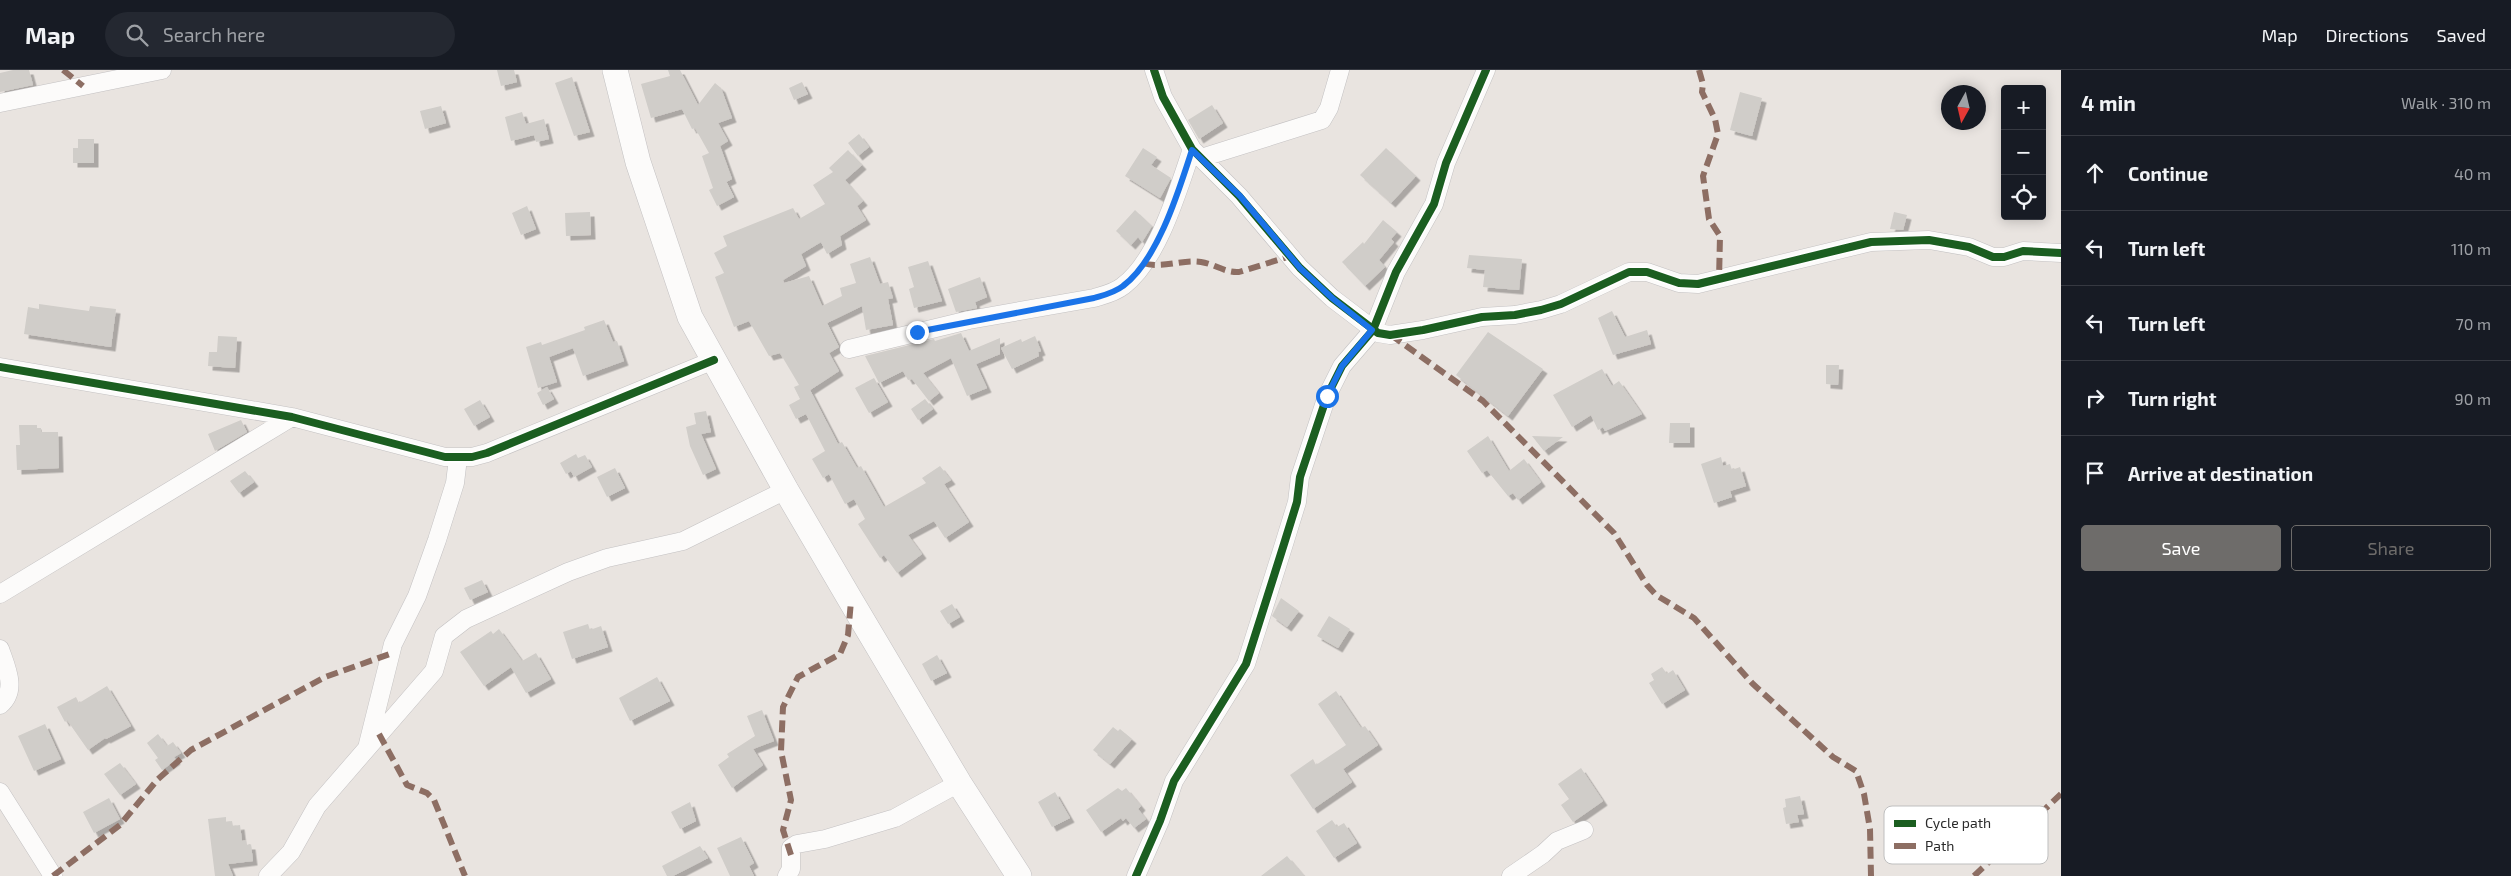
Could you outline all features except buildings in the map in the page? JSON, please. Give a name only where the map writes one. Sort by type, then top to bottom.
[{"type":"main road","points":[[616,70],[638,162],[690,317],[786,490],[959,783],[1019,876]]},
{"type":"street","points":[[0,103],[162,70]]},
{"type":"street","points":[[1154,70],[1163,97],[1197,154],[1240,196],[1300,268],[1332,298],[1378,333],[1390,335],[1482,317],[1515,315],[1541,310],[1562,304],[1629,272],[1647,272],[1679,283],[1698,284],[1871,242],[1929,240],[1969,247],[1993,257],[2004,257],[2023,251],[2061,253]]},
{"type":"street","points":[[1197,154],[1322,120],[1329,108],[1340,70]]},
{"type":"street","points":[[1136,876],[1160,822],[1174,781],[1246,664],[1297,502],[1300,478],[1327,396],[1342,366],[1372,330],[1396,272],[1434,204],[1446,163],[1486,70]]},
{"type":"street","points":[[849,349],[969,320],[1094,298],[1111,293],[1123,286],[1143,263],[1171,212],[1197,154]]},
{"type":"street","points":[[0,367],[292,417],[433,454],[458,458],[487,453],[714,360]]},
{"type":"street","points":[[0,594],[292,417]]},
{"type":"street","points":[[366,750],[393,644],[416,596],[436,540],[455,483],[458,458]]},
{"type":"street","points":[[268,876],[291,852],[317,806],[434,671],[444,636],[466,619],[568,572],[607,558],[683,541],[786,490]]},
{"type":"street","points":[[0,649],[10,678],[8,696],[0,705]]},
{"type":"street","points":[[787,876],[791,869],[791,848],[794,846],[825,839],[894,818],[959,783]]},
{"type":"street","points":[[0,792],[53,876]]},
{"type":"street","points":[[1511,876],[1543,854],[1557,841],[1584,830]]},
{"type":"marked path","points":[[63,70],[83,86]]},
{"type":"marked path","points":[[1699,70],[1703,84],[1702,92],[1715,119],[1718,134],[1703,176],[1709,219],[1720,236],[1719,280]]},
{"type":"marked path","points":[[1143,263],[1165,265],[1194,261],[1239,272],[1291,256]]},
{"type":"marked path","points":[[1391,335],[1483,401],[1614,533],[1647,585],[1656,595],[1694,618],[1753,684],[1833,757],[1856,771],[1864,794],[1870,829],[1871,876]]},
{"type":"marked path","points":[[791,855],[783,830],[791,800],[781,751],[783,707],[798,677],[840,654],[848,635],[851,601]]},
{"type":"marked path","points":[[53,876],[120,825],[158,779],[191,750],[325,677],[390,654]]},
{"type":"marked path","points":[[379,734],[407,785],[427,793],[434,800],[465,876]]},
{"type":"marked path","points":[[2048,806],[2061,794]]},
{"type":"marked path","points":[[1974,876],[1987,864]]},
{"type":"cycle path","points":[[1154,70],[1163,97],[1192,149],[1239,196],[1300,268],[1332,298],[1378,333],[1390,335],[1482,317],[1515,315],[1541,310],[1561,304],[1629,272],[1647,272],[1679,283],[1698,284],[1871,242],[1929,240],[1969,247],[1993,257],[2004,257],[2023,251],[2061,253]]},
{"type":"cycle path","points":[[1136,876],[1160,821],[1174,781],[1246,664],[1297,502],[1300,477],[1327,396],[1342,366],[1373,330],[1396,272],[1434,204],[1446,163],[1486,70]]},
{"type":"cycle path","points":[[0,367],[292,417],[445,457],[472,457],[487,453],[714,360]]},
{"type":"route","points":[[917,332],[969,320],[1094,298],[1111,293],[1123,286],[1143,263],[1171,212],[1192,150],[1240,196],[1300,268],[1332,298],[1372,330],[1342,366],[1327,396]]}]
